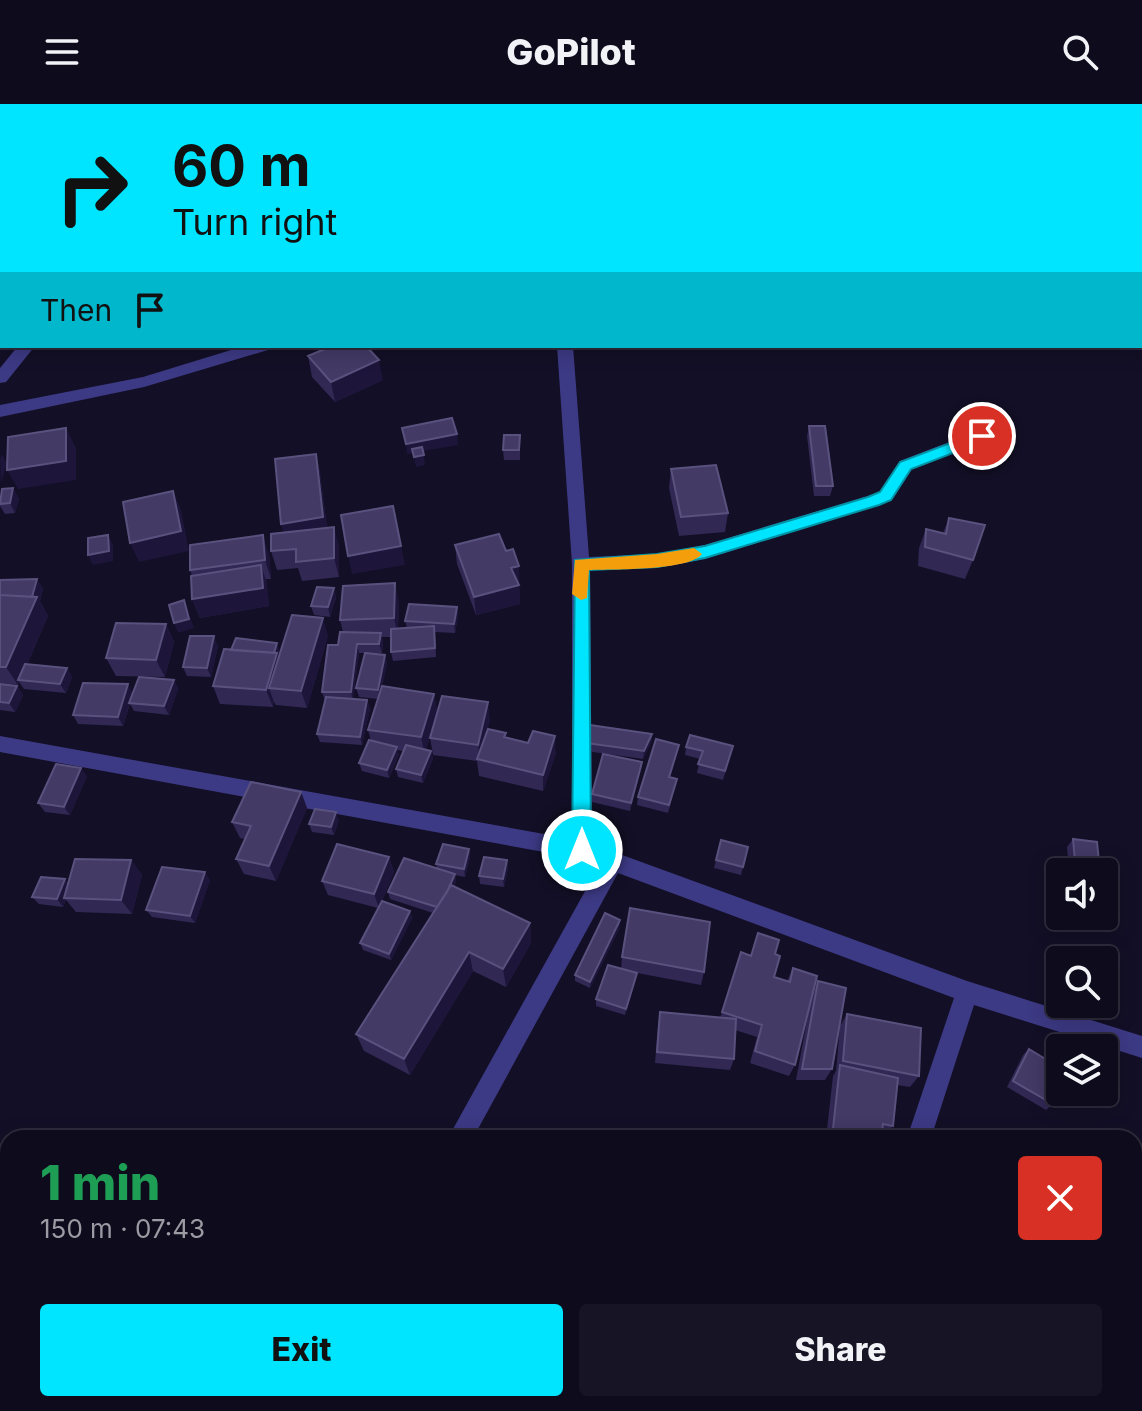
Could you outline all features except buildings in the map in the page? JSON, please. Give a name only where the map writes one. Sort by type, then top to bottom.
[{"type":"street","points":[[0,378],[25,348]]},
{"type":"street","points":[[0,411],[144,382],[255,348]]},
{"type":"street","points":[[565,348],[581,564],[582,850]]},
{"type":"street","points":[[581,564],[657,561],[705,552],[874,501],[886,496],[906,465],[1007,426]]},
{"type":"street","points":[[0,744],[582,850],[967,992],[1142,1047]]},
{"type":"street","points":[[464,1130],[613,861]]},
{"type":"street","points":[[922,1130],[967,992]]},
{"type":"slow traffic","points":[[581,594],[581,564],[657,561],[694,554]]},
{"type":"route","points":[[582,850],[581,564],[657,561],[705,552],[874,501],[886,496],[895,486],[898,475],[906,465],[982,436]]}]
